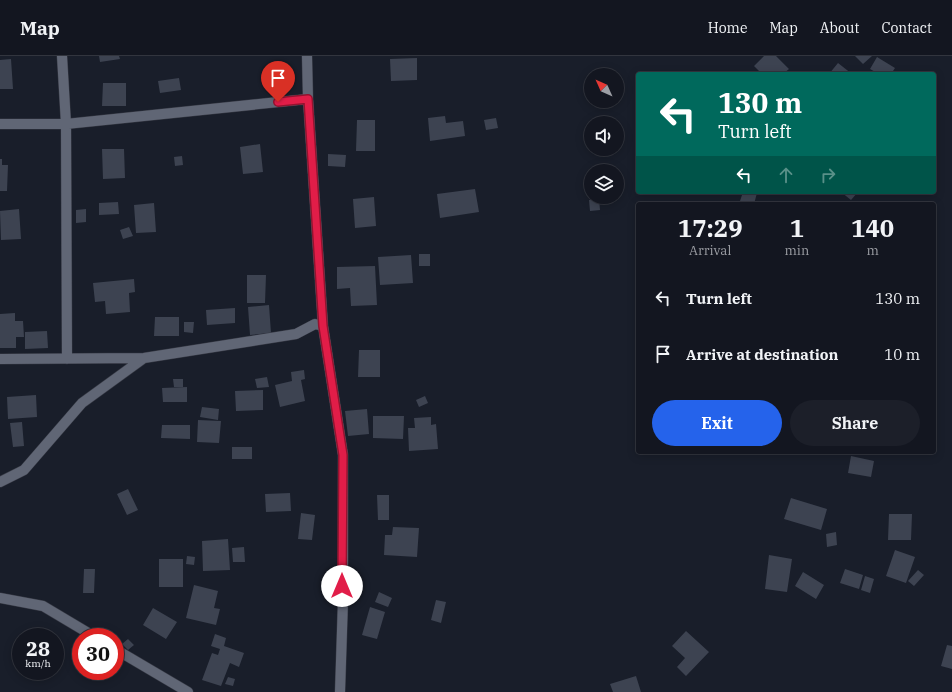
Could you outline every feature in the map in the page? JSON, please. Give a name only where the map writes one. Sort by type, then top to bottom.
[{"type":"street","points":[[62,56],[66,124],[67,359]]},
{"type":"street","points":[[307,56],[308,99],[323,326],[343,455],[340,692]]},
{"type":"street","points":[[0,124],[66,124],[308,99]]},
{"type":"street","points":[[0,359],[144,358],[296,334],[316,324],[323,326]]},
{"type":"street","points":[[0,482],[24,470],[82,403],[144,358]]},
{"type":"street","points":[[0,598],[43,606],[80,628]]},
{"type":"street","points":[[124,654],[188,692]]},
{"type":"building","points":[[99,56],[119,56],[120,59],[100,62]]},
{"type":"building","points":[[764,56],[776,56],[789,69],[785,72],[760,72],[754,66]]},
{"type":"building","points":[[855,56],[872,56],[863,64]]},
{"type":"building","points":[[877,57],[895,68],[892,72],[875,72],[870,69]]},
{"type":"building","points":[[417,58],[417,80],[391,81],[390,59]]},
{"type":"building","points":[[11,59],[13,89],[0,89],[0,60]]},
{"type":"building","points":[[838,63],[849,72],[831,72]]},
{"type":"building","points":[[179,78],[181,90],[160,93],[158,81]]},
{"type":"building","points":[[103,83],[126,83],[126,106],[102,106]]},
{"type":"building","points":[[445,116],[446,123],[463,121],[465,136],[430,141],[428,118]]},
{"type":"building","points":[[496,118],[498,128],[486,130],[484,120]]},
{"type":"building","points":[[357,120],[375,120],[375,151],[356,151]]},
{"type":"building","points":[[260,144],[263,172],[243,174],[240,147]]},
{"type":"building","points":[[102,149],[124,149],[125,178],[103,179]]},
{"type":"building","points":[[328,154],[346,155],[345,167],[328,166]]},
{"type":"building","points":[[182,156],[183,165],[175,166],[174,157]]},
{"type":"building","points":[[0,159],[2,159],[2,165],[8,165],[7,191],[0,191]]},
{"type":"building","points":[[475,189],[479,212],[440,218],[437,194]]},
{"type":"building","points":[[742,194],[757,194],[755,202],[740,202]]},
{"type":"building","points":[[844,194],[856,194],[851,200]]},
{"type":"building","points":[[374,197],[376,226],[355,228],[353,199]]},
{"type":"building","points":[[118,202],[119,214],[99,215],[99,203]]},
{"type":"building","points":[[154,203],[156,232],[136,233],[134,205]]},
{"type":"building","points":[[589,204],[599,204],[600,210],[590,211]]},
{"type":"building","points":[[19,209],[21,239],[1,240],[0,211]]},
{"type":"building","points":[[86,209],[86,222],[76,223],[76,210]]},
{"type":"building","points":[[129,227],[133,236],[123,239],[120,230]]},
{"type":"building","points":[[419,254],[430,254],[430,266],[419,266]]},
{"type":"building","points":[[411,255],[413,283],[380,285],[378,257]]},
{"type":"building","points":[[375,266],[377,305],[351,306],[350,288],[337,289],[337,267]]},
{"type":"building","points":[[247,275],[266,275],[265,303],[247,303]]},
{"type":"building","points":[[134,279],[135,292],[129,293],[130,312],[106,314],[105,301],[95,302],[93,283]]},
{"type":"building","points":[[269,305],[271,333],[250,335],[248,307]]},
{"type":"building","points":[[235,308],[235,323],[207,325],[206,310]]},
{"type":"building","points":[[15,313],[15,321],[23,321],[24,337],[16,337],[16,348],[0,348],[0,314]]},
{"type":"building","points":[[155,317],[179,317],[179,336],[154,336]]},
{"type":"building","points":[[184,322],[194,322],[193,333],[184,332]]},
{"type":"building","points":[[47,331],[48,348],[25,349],[25,332]]},
{"type":"building","points":[[359,350],[380,350],[380,377],[358,377]]},
{"type":"building","points":[[304,370],[305,379],[301,380],[305,401],[280,407],[275,385],[292,381],[291,372]]},
{"type":"building","points":[[267,377],[269,387],[257,388],[255,379]]},
{"type":"building","points":[[173,379],[183,379],[183,387],[174,387]]},
{"type":"building","points":[[187,387],[187,402],[163,402],[162,388]]},
{"type":"building","points":[[263,390],[263,410],[236,411],[235,391]]},
{"type":"building","points":[[36,395],[37,417],[8,419],[7,397]]},
{"type":"building","points":[[425,396],[428,403],[419,407],[416,400]]},
{"type":"building","points":[[202,407],[219,409],[218,420],[200,417]]},
{"type":"building","points":[[367,409],[369,434],[348,436],[345,411]]},
{"type":"building","points":[[373,416],[404,416],[403,439],[373,438]]},
{"type":"building","points":[[431,417],[431,425],[436,424],[438,449],[409,451],[408,428],[415,428],[414,418]]},
{"type":"building","points":[[198,420],[221,421],[219,443],[197,442]]},
{"type":"building","points":[[22,422],[24,446],[13,447],[10,423]]},
{"type":"building","points":[[162,425],[190,425],[190,439],[161,438]]},
{"type":"building","points":[[232,447],[252,447],[252,459],[232,459]]},
{"type":"building","points":[[851,456],[874,461],[871,477],[848,473]]},
{"type":"building","points":[[128,489],[138,510],[127,515],[117,494]]},
{"type":"building","points":[[290,493],[291,511],[266,512],[265,494]]},
{"type":"building","points":[[377,495],[389,495],[389,520],[378,520]]},
{"type":"building","points":[[791,498],[827,509],[821,530],[784,519]]},
{"type":"building","points":[[301,513],[315,515],[312,540],[298,539]]},
{"type":"building","points":[[889,514],[912,514],[911,540],[888,540]]},
{"type":"building","points":[[393,527],[419,528],[417,557],[384,555],[385,535],[392,535]]},
{"type":"building","points":[[836,532],[837,545],[827,547],[826,534]]},
{"type":"building","points":[[228,539],[230,570],[203,571],[202,541]]},
{"type":"building","points":[[244,547],[245,562],[233,562],[232,548]]},
{"type":"building","points":[[895,550],[915,557],[906,583],[886,576]]},
{"type":"building","points":[[769,555],[792,559],[787,592],[765,589]]},
{"type":"building","points":[[187,556],[195,557],[194,565],[186,564]]},
{"type":"building","points":[[159,559],[183,559],[183,587],[159,587]]},
{"type":"building","points":[[84,569],[95,569],[94,593],[83,593]]},
{"type":"building","points":[[845,569],[863,575],[859,589],[840,583]]},
{"type":"building","points":[[918,570],[924,575],[914,586],[908,581]]},
{"type":"building","points":[[803,572],[824,585],[816,599],[795,586]]},
{"type":"building","points":[[865,576],[874,579],[870,593],[861,590]]},
{"type":"building","points":[[194,585],[218,591],[214,608],[220,609],[216,625],[186,618]]},
{"type":"building","points":[[379,592],[392,598],[388,607],[375,602]]},
{"type":"building","points":[[436,600],[446,602],[441,623],[431,620]]},
{"type":"building","points":[[370,607],[385,612],[377,639],[362,635]]},
{"type":"building","points":[[153,608],[177,622],[166,639],[143,625]]},
{"type":"building","points":[[686,631],[709,652],[686,676],[677,667],[685,658],[672,646]]},
{"type":"building","points":[[215,634],[226,638],[224,646],[244,653],[239,667],[230,663],[221,686],[202,680],[212,653],[218,655],[220,649],[211,646]]},
{"type":"building","points":[[128,639],[134,645],[128,650],[124,646],[124,642]]},
{"type":"building","points":[[947,645],[952,646],[952,669],[941,666]]},
{"type":"building","points":[[636,676],[641,692],[613,692],[610,684]]},
{"type":"building","points":[[228,677],[235,679],[233,686],[225,684]]},
{"type":"route","points":[[278,102],[308,99],[323,326],[343,455],[342,586]]}]
